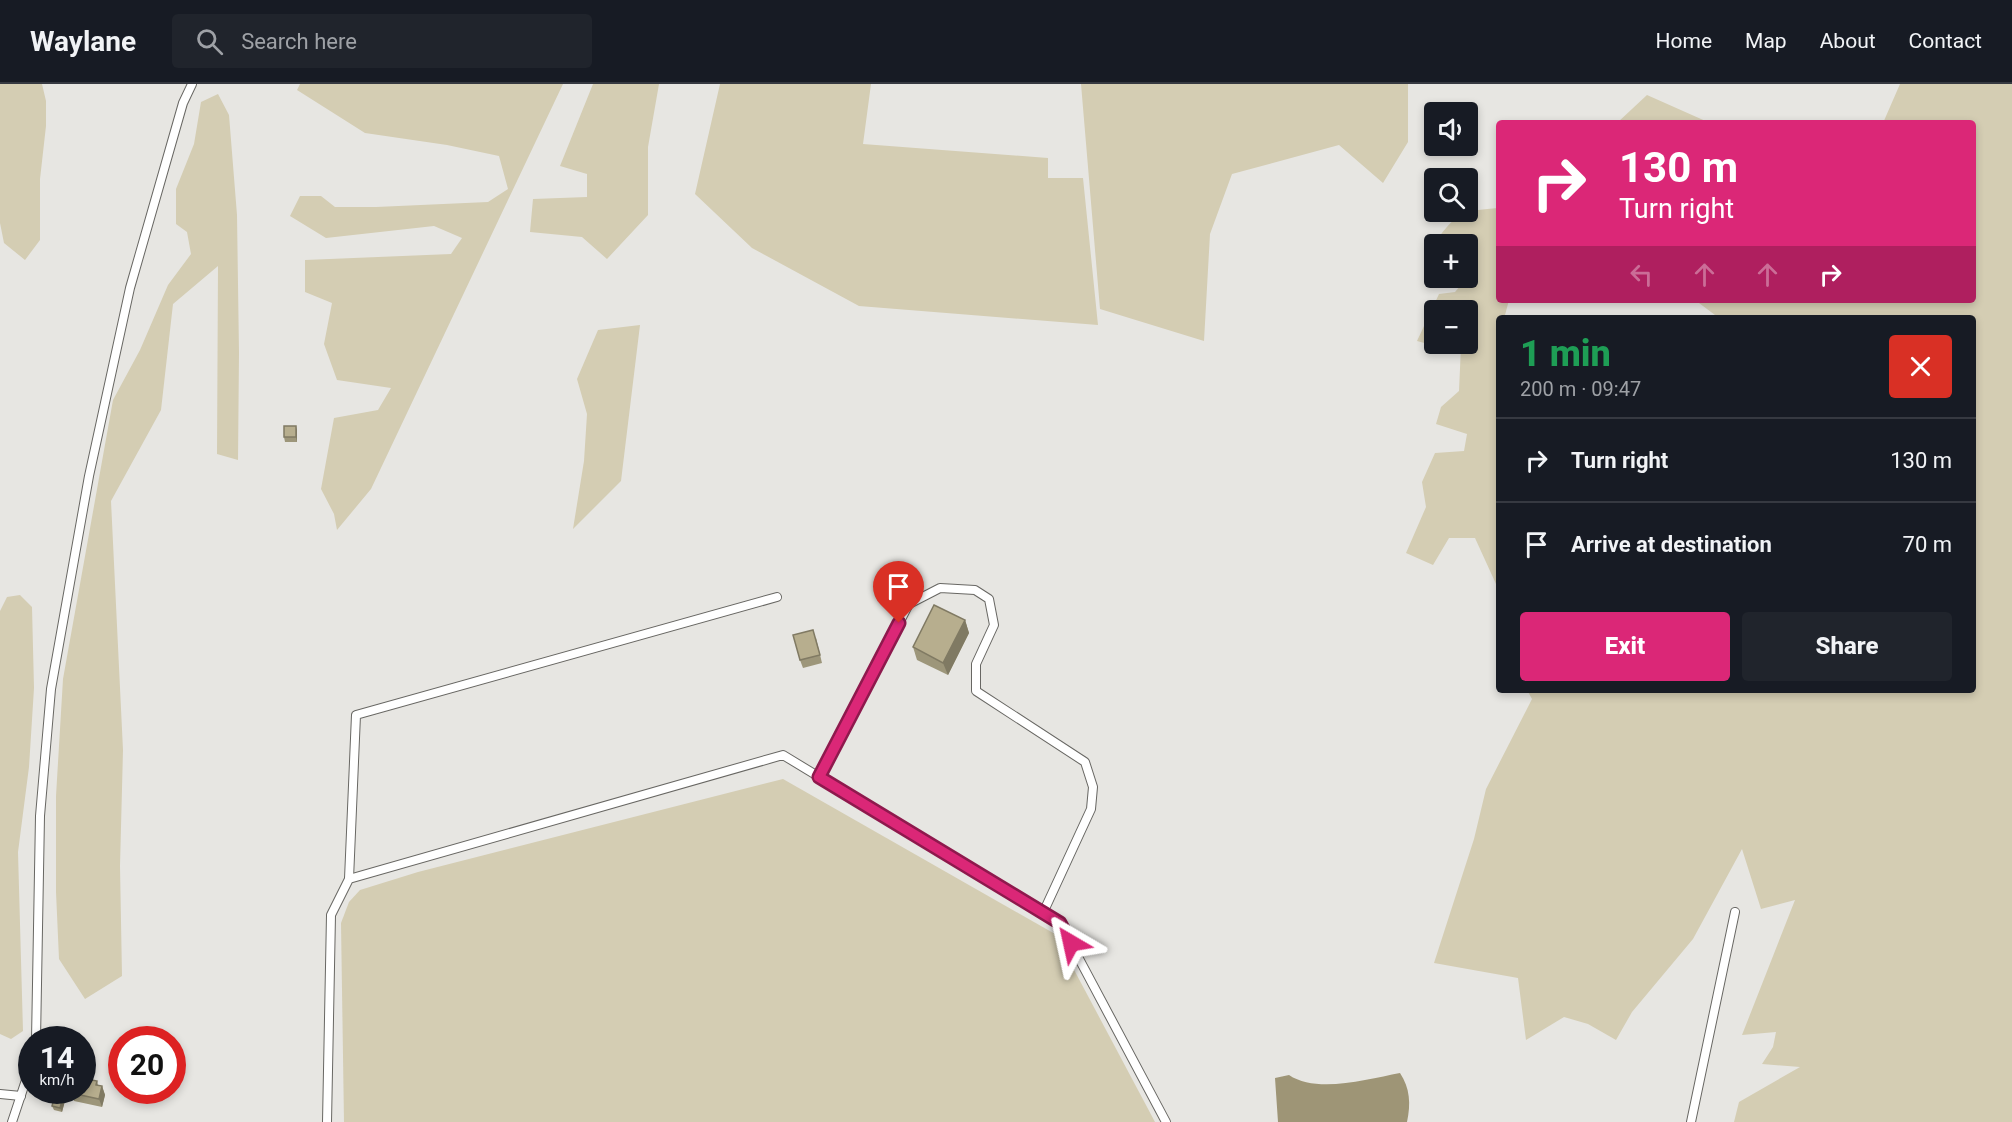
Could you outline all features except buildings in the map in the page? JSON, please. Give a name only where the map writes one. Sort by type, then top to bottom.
[{"type":"lane","points":[[36,1026],[40,816],[51,689],[89,476],[130,288],[183,102],[192,84]]},
{"type":"lane","points":[[819,777],[909,604],[940,588],[975,590],[989,599],[994,625],[976,664],[976,691],[1085,762],[1093,787],[1091,809],[1043,913]]},
{"type":"lane","points":[[327,1122],[331,915],[348,879],[356,715],[777,597]]},
{"type":"lane","points":[[348,879],[783,755],[1060,923],[1166,1122]]},
{"type":"lane","points":[[1691,1122],[1735,912]]},
{"type":"lane","points":[[0,1094],[18,1096]]},
{"type":"lane","points":[[12,1122],[18,1104]]},
{"type":"shaded area","points":[[0,84],[42,84],[46,101],[46,126],[40,179],[40,240],[25,260],[4,243],[0,223]]},
{"type":"shaded area","points":[[300,84],[563,84],[371,489],[337,530],[334,514],[321,489],[334,418],[378,410],[391,388],[337,380],[324,344],[332,303],[305,292],[305,260],[451,254],[462,238],[434,226],[326,238],[290,216],[300,196],[321,196],[335,207],[376,207],[488,202],[508,189],[499,156],[447,145],[365,133],[297,90]]},
{"type":"shaded area","points":[[593,84],[659,84],[648,147],[648,215],[607,259],[582,237],[530,232],[533,199],[587,197],[587,174],[560,166]]},
{"type":"shaded area","points":[[720,84],[871,84],[863,144],[1048,158],[1048,178],[1083,178],[1098,325],[859,306],[752,248],[695,194]]},
{"type":"shaded area","points":[[1081,84],[1408,84],[1408,142],[1383,183],[1339,145],[1232,174],[1210,234],[1204,341],[1100,309]]},
{"type":"shaded area","points":[[1900,84],[2012,84],[2012,1122],[1734,1122],[1739,1102],[1800,1067],[1762,1064],[1773,1047],[1776,1032],[1742,1035],[1795,900],[1761,909],[1742,849],[1693,939],[1632,1012],[1616,1040],[1588,1024],[1564,1017],[1526,1040],[1518,978],[1434,963],[1474,839],[1486,789],[1532,699],[1529,693],[1976,693],[1976,315],[1715,315],[1699,303],[1976,303],[1976,120],[1884,120]]},
{"type":"shaded area","points":[[218,94],[229,115],[237,215],[238,460],[217,454],[218,266],[173,304],[161,410],[111,501],[123,750],[120,866],[122,976],[85,999],[59,959],[56,796],[63,679],[113,400],[140,350],[168,285],[191,254],[187,232],[176,224],[176,189],[194,144],[201,102]]},
{"type":"shaded area","points":[[1647,95],[1703,120],[1620,120]]},
{"type":"shaded area","points":[[1496,208],[1496,303],[1508,303],[1505,315],[1496,315],[1496,584],[1475,538],[1449,538],[1433,565],[1406,553],[1426,507],[1422,482],[1435,453],[1464,451],[1467,434],[1436,424],[1441,407],[1459,391],[1461,354],[1478,354],[1478,300],[1436,300],[1439,294],[1455,292],[1458,288],[1478,288],[1478,234],[1441,234],[1452,222],[1478,222],[1478,210]]},
{"type":"shaded area","points":[[640,325],[621,481],[573,529],[584,461],[587,414],[577,379],[598,330]]},
{"type":"shaded area","points":[[1424,326],[1424,343],[1417,341]]},
{"type":"shaded area","points":[[20,595],[32,607],[34,688],[29,767],[18,852],[23,1026],[18,1026],[18,1034],[11,1039],[0,1034],[0,611],[7,597]]},
{"type":"shaded area","points":[[783,779],[1055,934],[1155,1122],[344,1122],[341,923],[349,902],[360,890],[418,872]]},
{"type":"shaded area","points":[[1400,1073],[1409,1096],[1407,1122],[1278,1122],[1275,1078],[1289,1075],[1300,1081],[1328,1084]]},
{"type":"route","points":[[899,623],[819,777],[1060,923],[1071,943]]}]
